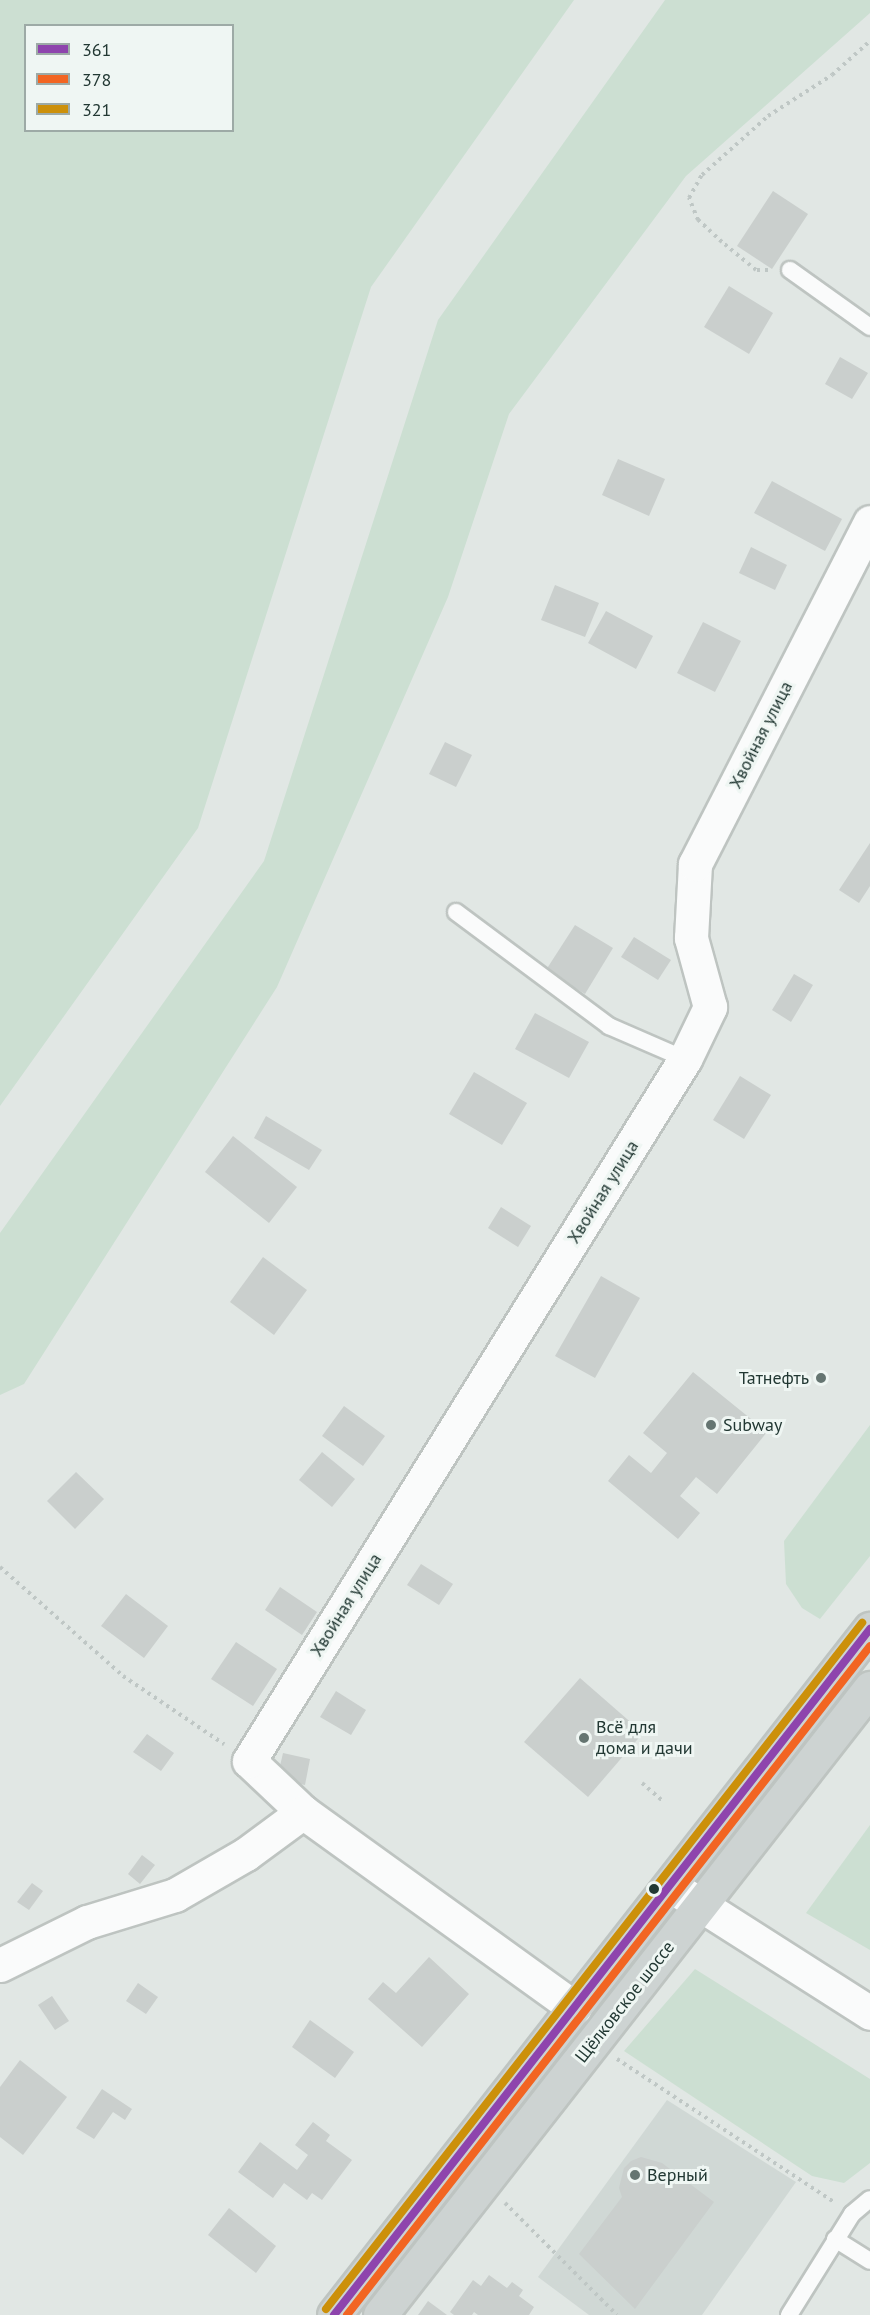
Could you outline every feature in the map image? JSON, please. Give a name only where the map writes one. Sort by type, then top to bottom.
[{"type":"main road","name":"Щёлковское шоссе","points":[[334,2315],[870,1629]]},
{"type":"main road","name":"Щёлковское шоссе","points":[[380,2315],[870,1688]]},
{"type":"street","name":"Хвойная улица","points":[[249,1761],[685,1059],[710,1007],[691,938],[695,864],[870,522]]},
{"type":"street","points":[[249,1761],[303,1812],[408,1883],[575,2008]]},
{"type":"street","points":[[0,1965],[87,1922],[175,1895],[246,1854],[303,1812]]},
{"type":"street","points":[[671,1886],[870,2013]]},
{"type":"lane","points":[[789,270],[870,327]]},
{"type":"lane","points":[[456,912],[609,1026],[685,1059]]},
{"type":"lane","points":[[789,2315],[852,2214],[870,2199]]},
{"type":"lane","points":[[835,2239],[870,2261]]},
{"type":"path","points":[[789,270],[756,270],[698,220],[689,198],[702,175],[768,116],[832,75],[870,41]]},
{"type":"path","points":[[0,1567],[123,1676],[249,1761]]},
{"type":"path","points":[[642,1783],[664,1802]]},
{"type":"path","points":[[608,2053],[852,2214]]},
{"type":"path","points":[[504,2202],[617,2315]]},
{"type":"shaded area","points":[[667,2100],[796,2182],[702,2315],[589,2315],[538,2277]]},
{"type":"green space","points":[[0,0],[574,0],[371,287],[198,828],[0,1106]]},
{"type":"green space","points":[[665,0],[870,0],[870,13],[686,176],[509,414],[448,597],[277,987],[24,1384],[0,1395],[0,1233],[264,861],[438,320]]},
{"type":"green space","points":[[870,1425],[870,1556],[820,1619],[802,1608],[786,1584],[784,1541]]},
{"type":"green space","points":[[870,1825],[870,1950],[806,1913]]},
{"type":"green space","points":[[695,1969],[870,2079],[870,2163],[844,2183],[812,2176],[624,2051]]},
{"type":"building","points":[[773,191],[808,214],[772,269],[737,246]]},
{"type":"building","points":[[729,286],[773,313],[749,354],[704,327]]},
{"type":"building","points":[[840,357],[868,373],[852,399],[825,384]]},
{"type":"building","points":[[618,459],[665,479],[649,516],[602,495]]},
{"type":"building","points":[[772,481],[842,519],[825,551],[754,513]]},
{"type":"building","points":[[751,547],[787,565],[775,590],[739,573]]},
{"type":"building","points":[[555,585],[599,603],[585,637],[541,620]]},
{"type":"building","points":[[606,611],[653,636],[636,669],[588,643]]},
{"type":"building","points":[[703,622],[741,641],[715,692],[677,673]]},
{"type":"building","points":[[445,742],[472,755],[456,787],[429,774]]},
{"type":"building","points":[[870,843],[870,886],[859,903],[839,890]]},
{"type":"building","points":[[575,925],[613,948],[585,994],[546,970]]},
{"type":"building","points":[[634,937],[671,960],[658,980],[621,957]]},
{"type":"building","points":[[794,974],[813,985],[791,1022],[772,1010]]},
{"type":"building","points":[[535,1013],[589,1042],[569,1078],[515,1049]]},
{"type":"building","points":[[474,1072],[527,1103],[502,1145],[449,1114]]},
{"type":"building","points":[[740,1076],[771,1095],[744,1139],[713,1120]]},
{"type":"building","points":[[266,1116],[322,1150],[309,1170],[254,1138]]},
{"type":"building","points":[[233,1136],[297,1187],[269,1223],[205,1172]]},
{"type":"building","points":[[501,1207],[531,1226],[518,1247],[488,1228]]},
{"type":"building","points":[[263,1257],[307,1290],[274,1335],[230,1302]]},
{"type":"building","points":[[601,1276],[640,1298],[595,1378],[555,1356]]},
{"type":"building","points":[[693,1372],[767,1432],[717,1494],[696,1477],[680,1496],[700,1513],[678,1539],[608,1481],[629,1455],[651,1473],[667,1453],[643,1433]]},
{"type":"building","points":[[344,1406],[385,1436],[363,1466],[322,1436]]},
{"type":"building","points":[[322,1452],[355,1479],[332,1507],[299,1480]]},
{"type":"building","points":[[76,1472],[104,1499],[75,1529],[47,1501]]},
{"type":"building","points":[[421,1564],[453,1584],[439,1605],[407,1585]]},
{"type":"building","points":[[280,1587],[317,1612],[302,1635],[265,1610]]},
{"type":"building","points":[[126,1594],[168,1626],[144,1658],[101,1626]]},
{"type":"building","points":[[236,1642],[277,1669],[253,1706],[211,1679]]},
{"type":"building","name":"Всё для дома и дачи","points":[[580,1678],[643,1733],[588,1797],[524,1742]]},
{"type":"building","points":[[336,1691],[366,1710],[351,1735],[320,1717]]},
{"type":"building","points":[[147,1734],[174,1753],[161,1771],[133,1752]]},
{"type":"building","points":[[283,1753],[310,1759],[305,1785],[277,1779]]},
{"type":"building","points":[[142,1855],[155,1865],[140,1884],[128,1874]]},
{"type":"building","points":[[32,1883],[43,1891],[29,1910],[17,1902]]},
{"type":"building","points":[[429,1957],[469,1994],[422,2047],[368,1999],[383,1982],[396,1993]]},
{"type":"building","points":[[138,1983],[158,1997],[146,2014],[126,2001]]},
{"type":"building","points":[[52,1996],[69,2021],[55,2030],[38,2005]]},
{"type":"building","points":[[310,2020],[354,2052],[335,2078],[292,2047]]},
{"type":"building","points":[[20,2060],[67,2097],[23,2155],[0,2137],[0,2087]]},
{"type":"building","points":[[102,2089],[132,2109],[125,2120],[113,2112],[94,2139],[76,2128]]},
{"type":"building","points":[[313,2122],[330,2135],[326,2141],[352,2160],[322,2200],[312,2193],[307,2200],[284,2183],[273,2198],[238,2172],[260,2142],[297,2170],[308,2155],[295,2145]]},
{"type":"building","points":[[641,2157],[662,2163],[714,2202],[635,2309],[579,2254],[622,2197],[619,2188],[624,2168],[631,2161]]},
{"type":"building","points":[[229,2208],[276,2246],[256,2273],[208,2235]]},
{"type":"building","points":[[489,2275],[507,2288],[512,2282],[523,2290],[519,2296],[534,2307],[529,2315],[478,2315],[474,2312],[472,2315],[454,2315],[450,2312],[473,2280],[481,2286]]},
{"type":"building","points":[[428,2301],[447,2315],[418,2315]]},
{"type":"transit line","name":"321","points":[[326,2309],[862,1623]]},
{"type":"transit line","name":"361","points":[[334,2315],[870,1629]]},
{"type":"transit line","name":"378","points":[[347,2315],[870,1646]]},
{"type":"place","name":"Татнефть","points":[[821,1378]]},
{"type":"place","name":"Subway","points":[[711,1425]]},
{"type":"place","name":"Всё для дома и дачи","points":[[584,1738]]},
{"type":"place","name":"Верный","points":[[635,2175]]}]
